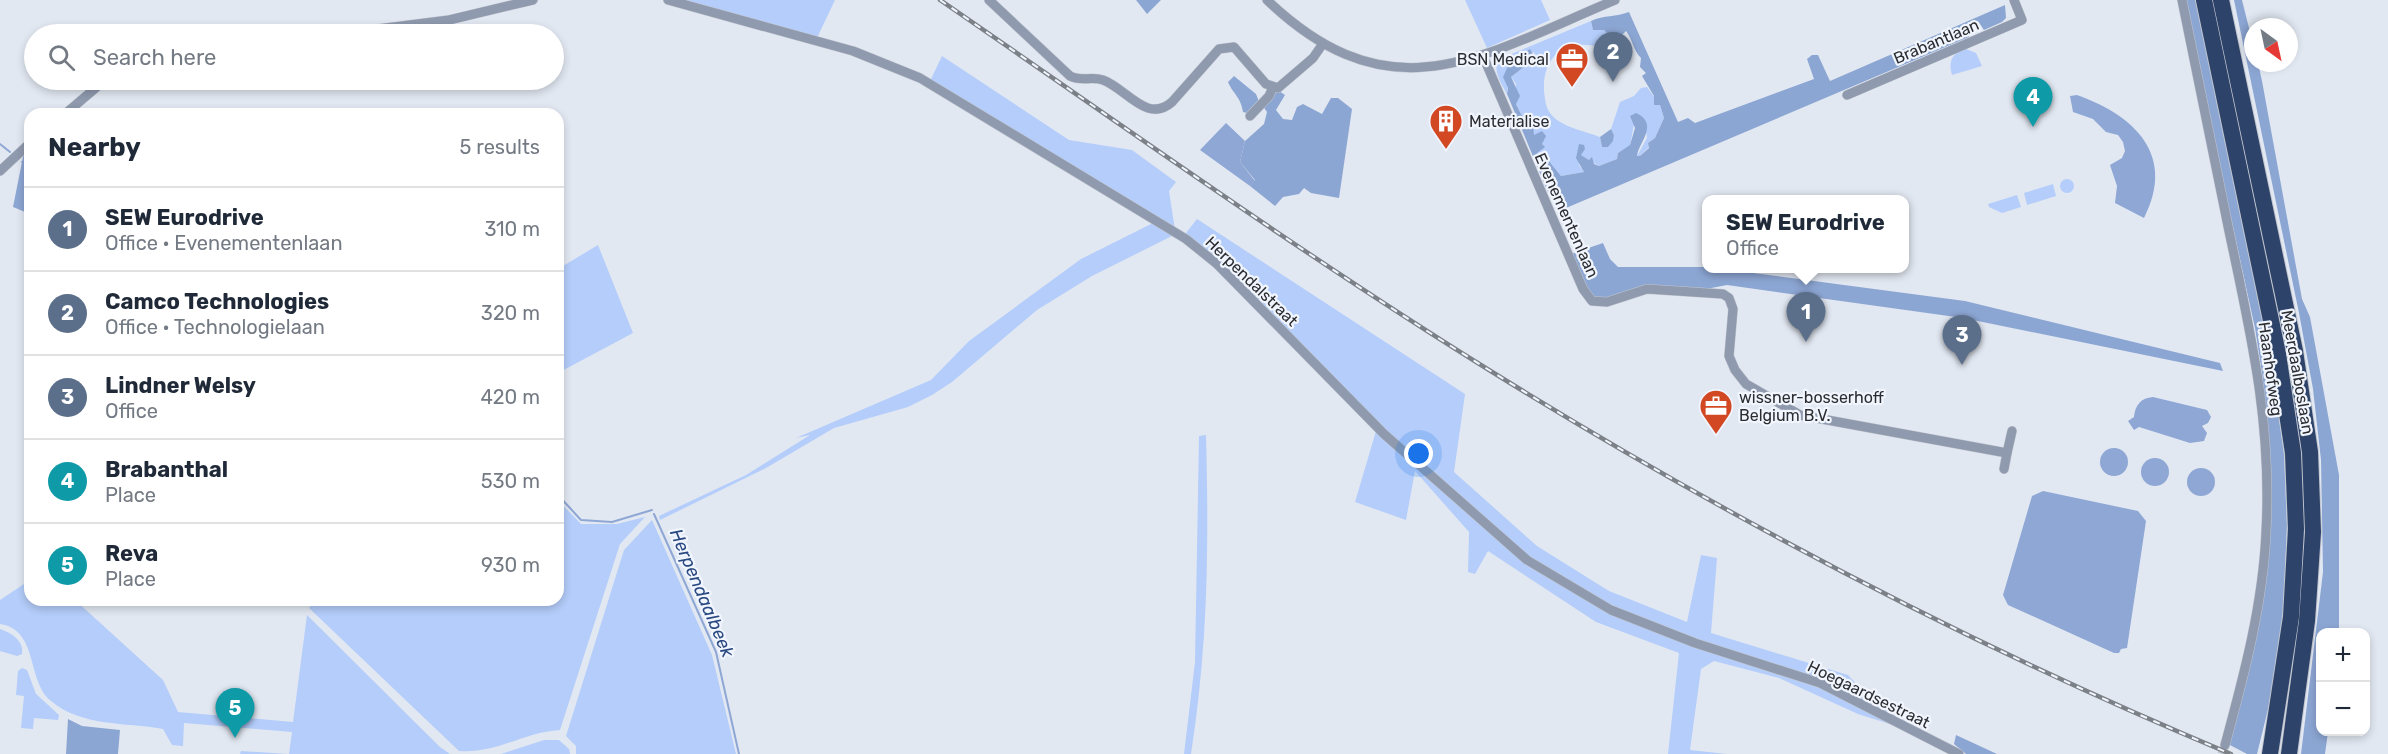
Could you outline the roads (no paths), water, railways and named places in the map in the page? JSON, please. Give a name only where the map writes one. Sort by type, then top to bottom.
[{"type":"highway","name":"Meerdaalboslaan","points":[[2204,0],[2278,354],[2293,453],[2295,528],[2291,617],[2270,754]]},
{"type":"highway","name":"Meerdaalboslaan","points":[[2222,0],[2295,351],[2310,452],[2313,532],[2307,621],[2289,754]]},
{"type":"street","points":[[417,24],[449,20],[532,0]]},
{"type":"street","name":"Herpendalstraat","points":[[668,0],[854,51],[920,78],[1186,239],[1217,264],[1384,434],[1514,550],[1548,574],[1611,610],[1695,643]]},
{"type":"street","points":[[989,0],[1070,76],[1082,80],[1103,80],[1151,111],[1165,109],[1219,49],[1227,46],[1239,51],[1266,84],[1278,88],[1313,58],[1322,45]]},
{"type":"street","points":[[1267,0],[1295,26],[1322,45],[1359,60],[1413,68],[1451,65],[1483,56],[1615,0]]},
{"type":"street","name":"Brabantlaan","points":[[1846,95],[2022,20],[2014,0]]},
{"type":"street","name":"Haanhofweg","points":[[2182,0],[2253,339],[2266,451],[2267,524],[2262,582],[2253,631],[2225,745]]},
{"type":"street","name":"Evenementenlaan","points":[[1483,56],[1582,289],[1592,302],[1607,302],[1647,289],[1723,294],[1729,298],[1733,309],[1729,356],[1735,370],[1746,384],[1800,415],[2007,453]]},
{"type":"street","points":[[1250,116],[1269,96],[1273,87]]},
{"type":"street","points":[[72,108],[93,90]]},
{"type":"street","points":[[0,171],[24,149]]},
{"type":"street","points":[[2004,469],[2012,431]]},
{"type":"street","name":"Hoegaardsestraat","points":[[1695,643],[1820,683],[1959,754]]},
{"type":"waterway","name":"Herpendaalbeek","points":[[0,144],[10,152]]},
{"type":"waterway","name":"Herpendaalbeek","points":[[564,502],[581,520],[612,522],[652,510]]},
{"type":"waterway","name":"Herpendaalbeek","points":[[654,514],[716,652],[739,754]]},
{"type":"tunnel","points":[[2222,754],[2225,745]]},
{"type":"railway","points":[[940,0],[1350,281],[1578,424],[1760,528],[1946,624],[2040,670],[2231,754]]},
{"type":"place","name":"Camco Technologies","points":[[1613,82]]},
{"type":"place","name":"BSN Medical","points":[[1572,88]]},
{"type":"place","name":"Brabanthal","points":[[2033,127]]},
{"type":"place","name":"Materialise","points":[[1446,150]]},
{"type":"place","name":"SEW Eurodrive","points":[[1806,342]]},
{"type":"place","name":"Lindner Welsy","points":[[1962,365]]},
{"type":"place","name":"wissner-bosserhoff Belgium B.V.","points":[[1716,435]]},
{"type":"place","name":"Reva","points":[[235,738]]}]
